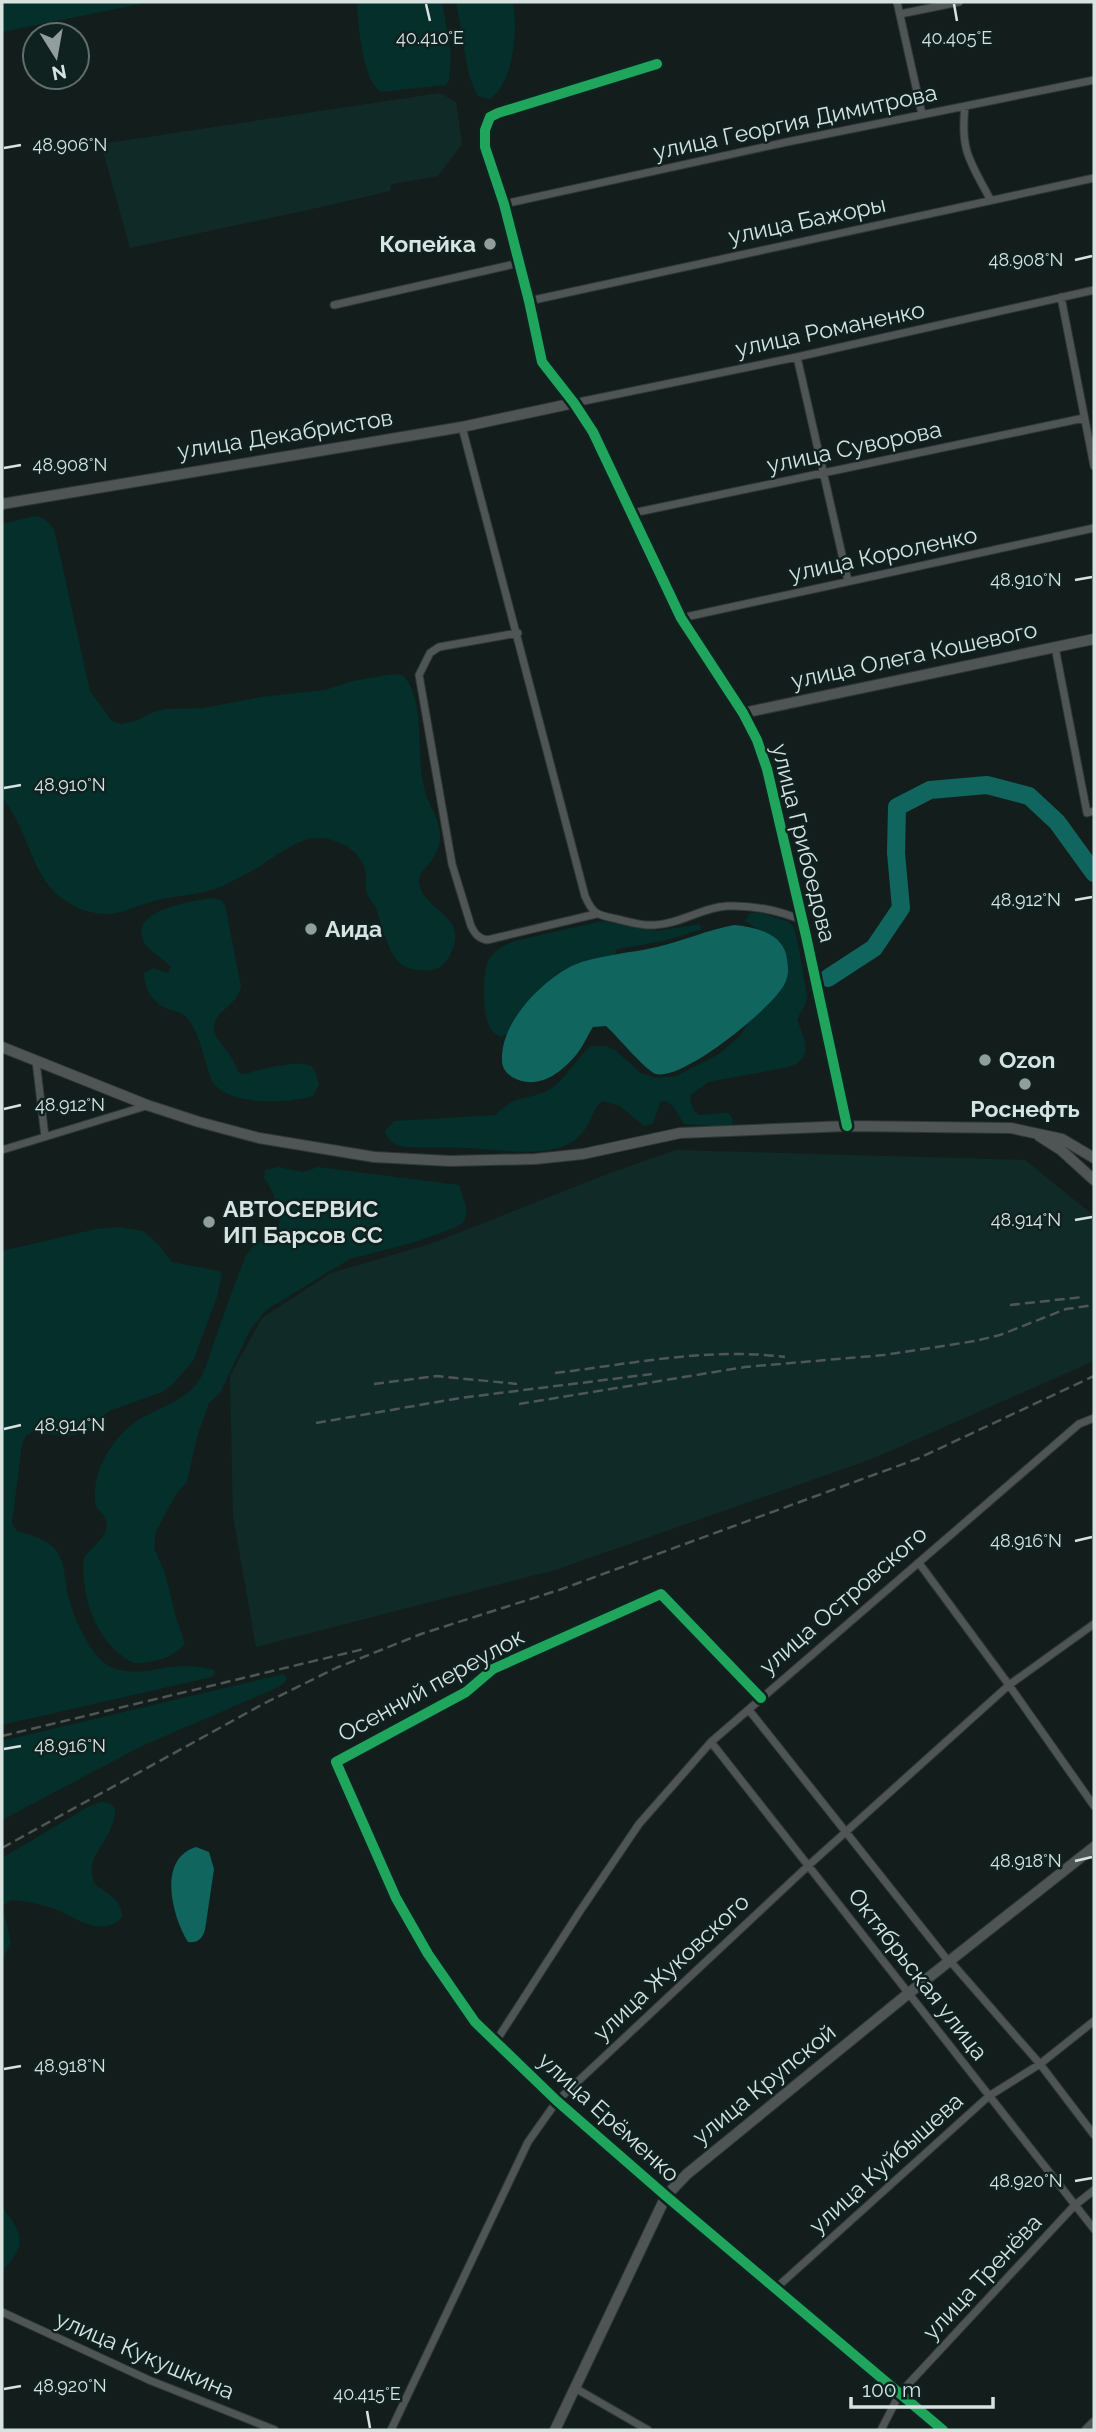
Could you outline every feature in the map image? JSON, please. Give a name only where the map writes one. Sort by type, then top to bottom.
[{"type":"street","points":[[897,2],[922,114]]},
{"type":"street","points":[[900,14],[959,2]]},
{"type":"street","points":[[574,403],[542,362],[504,204],[485,147],[485,130],[491,117],[509,108],[657,64]]},
{"type":"street","name":"улица Георгия Димитрова","points":[[504,204],[922,114],[1094,80]]},
{"type":"street","points":[[965,106],[963,143],[990,199]]},
{"type":"street","name":"улица Бажоры","points":[[529,301],[1094,178]]},
{"type":"street","points":[[334,304],[519,263]]},
{"type":"street","name":"улица Романенко","points":[[574,403],[797,357],[1094,290]]},
{"type":"street","points":[[1061,297],[1094,466]]},
{"type":"street","points":[[797,357],[848,581]]},
{"type":"street","name":"улица Декабристов","points":[[2,503],[462,427],[574,403]]},
{"type":"street","name":"улица Грибоедова","points":[[574,403],[593,432],[681,618],[743,713],[757,740],[767,769],[847,1126]]},
{"type":"street","name":"улица Суворова","points":[[633,513],[1084,418]]},
{"type":"street","points":[[462,427],[585,896],[596,914]]},
{"type":"street","name":"улица Короленко","points":[[681,618],[1094,528]]},
{"type":"street","points":[[518,633],[439,647],[430,653],[419,675],[452,864],[471,926],[474,933],[481,938],[487,940],[596,914]]},
{"type":"street","name":"улица Олега Кошевого","points":[[743,713],[1094,639]]},
{"type":"street","points":[[1055,647],[1091,812]]},
{"type":"street","name":"улица Грибоедова","points":[[596,914],[656,925],[688,917],[706,909],[757,907],[778,910],[802,920]]},
{"type":"street","points":[[2,1047],[147,1105],[259,1138],[360,1155],[414,1160],[499,1161],[583,1154],[680,1133],[847,1126],[976,1126],[1011,1128],[1062,1139],[1094,1158]]},
{"type":"street","points":[[36,1061],[45,1137]]},
{"type":"street","points":[[2,1150],[147,1105]]},
{"type":"street","points":[[1034,1133],[1060,1150],[1094,1180]]},
{"type":"street","name":"улица Островского","points":[[496,2041],[639,1824],[711,1742],[1079,1424],[1094,1418]]},
{"type":"street","points":[[919,1563],[1094,1806]]},
{"type":"street","name":"Осенний переулок","points":[[336,1762],[466,1692],[493,1669],[661,1594],[761,1698]]},
{"type":"street","name":"улица Жуковского","points":[[391,2430],[528,2141],[556,2101],[808,1865],[1009,1685],[1094,1624]]},
{"type":"street","name":"Октябрьская улица","points":[[748,1710],[949,1961],[1040,2064],[1094,2135]]},
{"type":"street","name":"Октябрьская улица","points":[[711,1742],[1094,2229]]},
{"type":"street","name":"улица Ерёменко","points":[[336,1762],[396,1898],[428,1954],[475,2022],[556,2101],[943,2430]]},
{"type":"street","name":"улица Крупской","points":[[555,2430],[666,2196],[687,2174],[1094,1846]]},
{"type":"street","name":"улица Куйбышева","points":[[776,2288],[989,2096],[1040,2064],[1094,2021]]},
{"type":"street","name":"улица Тренёва","points":[[881,2430],[900,2393],[1074,2206],[1094,2190]]},
{"type":"street","name":"улица Кукушкина","points":[[2,2312],[149,2380],[275,2430]]},
{"type":"street","points":[[575,2388],[648,2430]]},
{"type":"street","points":[[1087,2430],[1094,2423]]},
{"type":"shaded area","points":[[2,2],[150,2],[56,21],[21,21],[21,28],[2,32]]},
{"type":"shaded area","points":[[357,2],[442,2],[451,54],[449,81],[445,85],[381,92],[369,76],[365,64]]},
{"type":"shaded area","points":[[456,2],[513,2],[515,26],[509,68],[498,91],[490,99],[478,96],[469,76]]},
{"type":"shaded area","points":[[440,93],[456,102],[462,144],[438,176],[392,184],[390,191],[326,206],[130,248],[101,144]]},
{"type":"shaded area","points":[[35,516],[47,522],[55,533],[90,691],[112,721],[121,724],[165,709],[203,708],[261,697],[325,690],[353,681],[393,674],[403,675],[416,703],[424,787],[440,834],[438,849],[421,873],[419,883],[428,900],[444,914],[455,930],[455,940],[444,964],[432,970],[421,970],[405,967],[397,961],[389,947],[376,908],[366,892],[366,872],[362,862],[346,846],[323,838],[301,842],[255,869],[209,891],[162,899],[117,913],[81,909],[60,897],[42,875],[18,822],[2,798],[2,524]]},
{"type":"shaded area","points":[[212,898],[221,900],[225,905],[241,986],[235,999],[218,1016],[215,1034],[239,1073],[291,1064],[313,1068],[319,1085],[313,1096],[289,1101],[259,1101],[230,1095],[219,1089],[212,1081],[198,1037],[190,1022],[181,1013],[160,1005],[149,993],[144,973],[153,968],[168,973],[171,967],[148,948],[143,940],[142,929],[146,921],[166,908]]},
{"type":"shaded area","points":[[750,913],[761,913],[789,922],[793,926],[807,995],[806,1003],[797,1019],[806,1047],[803,1058],[789,1067],[708,1082],[691,1095],[694,1111],[699,1115],[727,1113],[732,1117],[733,1123],[728,1127],[684,1124],[672,1105],[666,1101],[661,1102],[652,1124],[644,1126],[620,1106],[602,1101],[579,1137],[563,1147],[550,1150],[521,1152],[406,1147],[395,1144],[388,1137],[385,1130],[395,1121],[495,1115],[511,1103],[553,1087],[591,1046],[606,1046],[615,1050],[641,1073],[656,1078],[676,1076],[719,1054],[741,1035],[758,1004],[771,937],[745,921]]},
{"type":"shaded area","points":[[602,921],[658,931],[699,924],[702,929],[664,941],[617,949],[611,967],[513,1031],[501,1037],[492,1031],[486,1017],[484,986],[486,968],[493,954],[515,941]]},
{"type":"shaded area","points":[[676,1150],[1025,1160],[1094,1216],[1094,1361],[872,1459],[555,1570],[256,1647],[233,1516],[230,1376],[262,1318],[331,1273],[430,1244]]},
{"type":"shaded area","points":[[279,1167],[303,1172],[318,1167],[459,1185],[466,1216],[463,1223],[454,1228],[415,1242],[350,1259],[266,1310],[250,1330],[220,1393],[209,1403],[197,1437],[187,1482],[176,1494],[156,1532],[154,1548],[165,1573],[185,1643],[162,1659],[134,1663],[110,1645],[88,1603],[83,1573],[84,1558],[107,1528],[103,1515],[96,1507],[96,1481],[113,1444],[132,1424],[186,1394],[200,1378],[245,1258],[255,1244],[275,1233],[278,1227],[280,1220],[277,1205],[264,1178],[265,1170]]},
{"type":"shaded area","points":[[119,1227],[143,1231],[172,1262],[219,1271],[222,1274],[217,1297],[193,1361],[172,1385],[162,1392],[109,1411],[86,1430],[74,1435],[32,1432],[26,1436],[22,1444],[12,1523],[16,1530],[43,1540],[56,1550],[62,1562],[70,1603],[78,1623],[94,1652],[107,1665],[137,1672],[193,1666],[214,1670],[215,1674],[212,1677],[2,1725],[2,1251],[96,1229]]},
{"type":"shaded area","points":[[283,1674],[287,1677],[286,1681],[279,1687],[142,1746],[2,1820],[2,1741]]},
{"type":"shaded area","points":[[100,1802],[110,1804],[115,1809],[115,1817],[92,1864],[94,1883],[116,1901],[122,1917],[114,1923],[98,1927],[50,1907],[11,1900],[3,1906],[11,1944],[2,1960],[2,1858]]},
{"type":"shaded area","points":[[2,2207],[15,2225],[20,2239],[16,2254],[2,2271]]},
{"type":"water","points":[[734,925],[758,929],[778,940],[786,954],[787,977],[776,996],[762,1010],[705,1055],[669,1073],[656,1074],[606,1026],[593,1027],[576,1055],[563,1068],[547,1078],[521,1081],[505,1070],[502,1060],[503,1046],[523,1006],[545,984],[568,968],[587,960],[657,947]]},
{"type":"water","points":[[196,1847],[209,1852],[214,1869],[205,1930],[199,1940],[188,1942],[173,1904],[172,1875],[176,1863],[184,1853]]},
{"type":"waterway","points":[[828,978],[874,948],[901,908],[896,853],[897,807],[930,790],[987,785],[1029,796],[1057,822],[1094,873]]},
{"type":"railway","points":[[1010,1305],[1083,1297]]},
{"type":"railway","points":[[519,1404],[745,1367],[884,1355],[975,1341],[1000,1335],[1066,1309],[1094,1305]]},
{"type":"railway","points":[[555,1373],[699,1355],[756,1354],[785,1357]]},
{"type":"railway","points":[[316,1423],[460,1398],[652,1374]]},
{"type":"railway","points":[[374,1384],[437,1376],[517,1384]]},
{"type":"railway","points":[[2,1848],[263,1704],[336,1668],[421,1634],[562,1589],[917,1459],[1094,1376]]},
{"type":"railway","points":[[2,1736],[364,1649]]},
{"type":"cycle path","points":[[657,64],[498,113],[490,117],[485,130],[485,147],[504,204],[542,362],[593,432],[681,618],[743,713],[757,740],[767,769],[806,936],[847,1126]]},
{"type":"cycle path","points":[[761,1698],[661,1594],[493,1669],[466,1692],[336,1762],[396,1898],[428,1954],[475,2022],[557,2101],[943,2430]]},
{"type":"place","name":"Копейка","points":[[490,244]]},
{"type":"place","name":"Аида","points":[[311,929]]},
{"type":"place","name":"Ozon","points":[[985,1060]]},
{"type":"place","name":"Роснефть","points":[[1025,1084]]},
{"type":"place","name":"АВТОСЕРВИС ИП Барсов СС","points":[[209,1222]]}]
